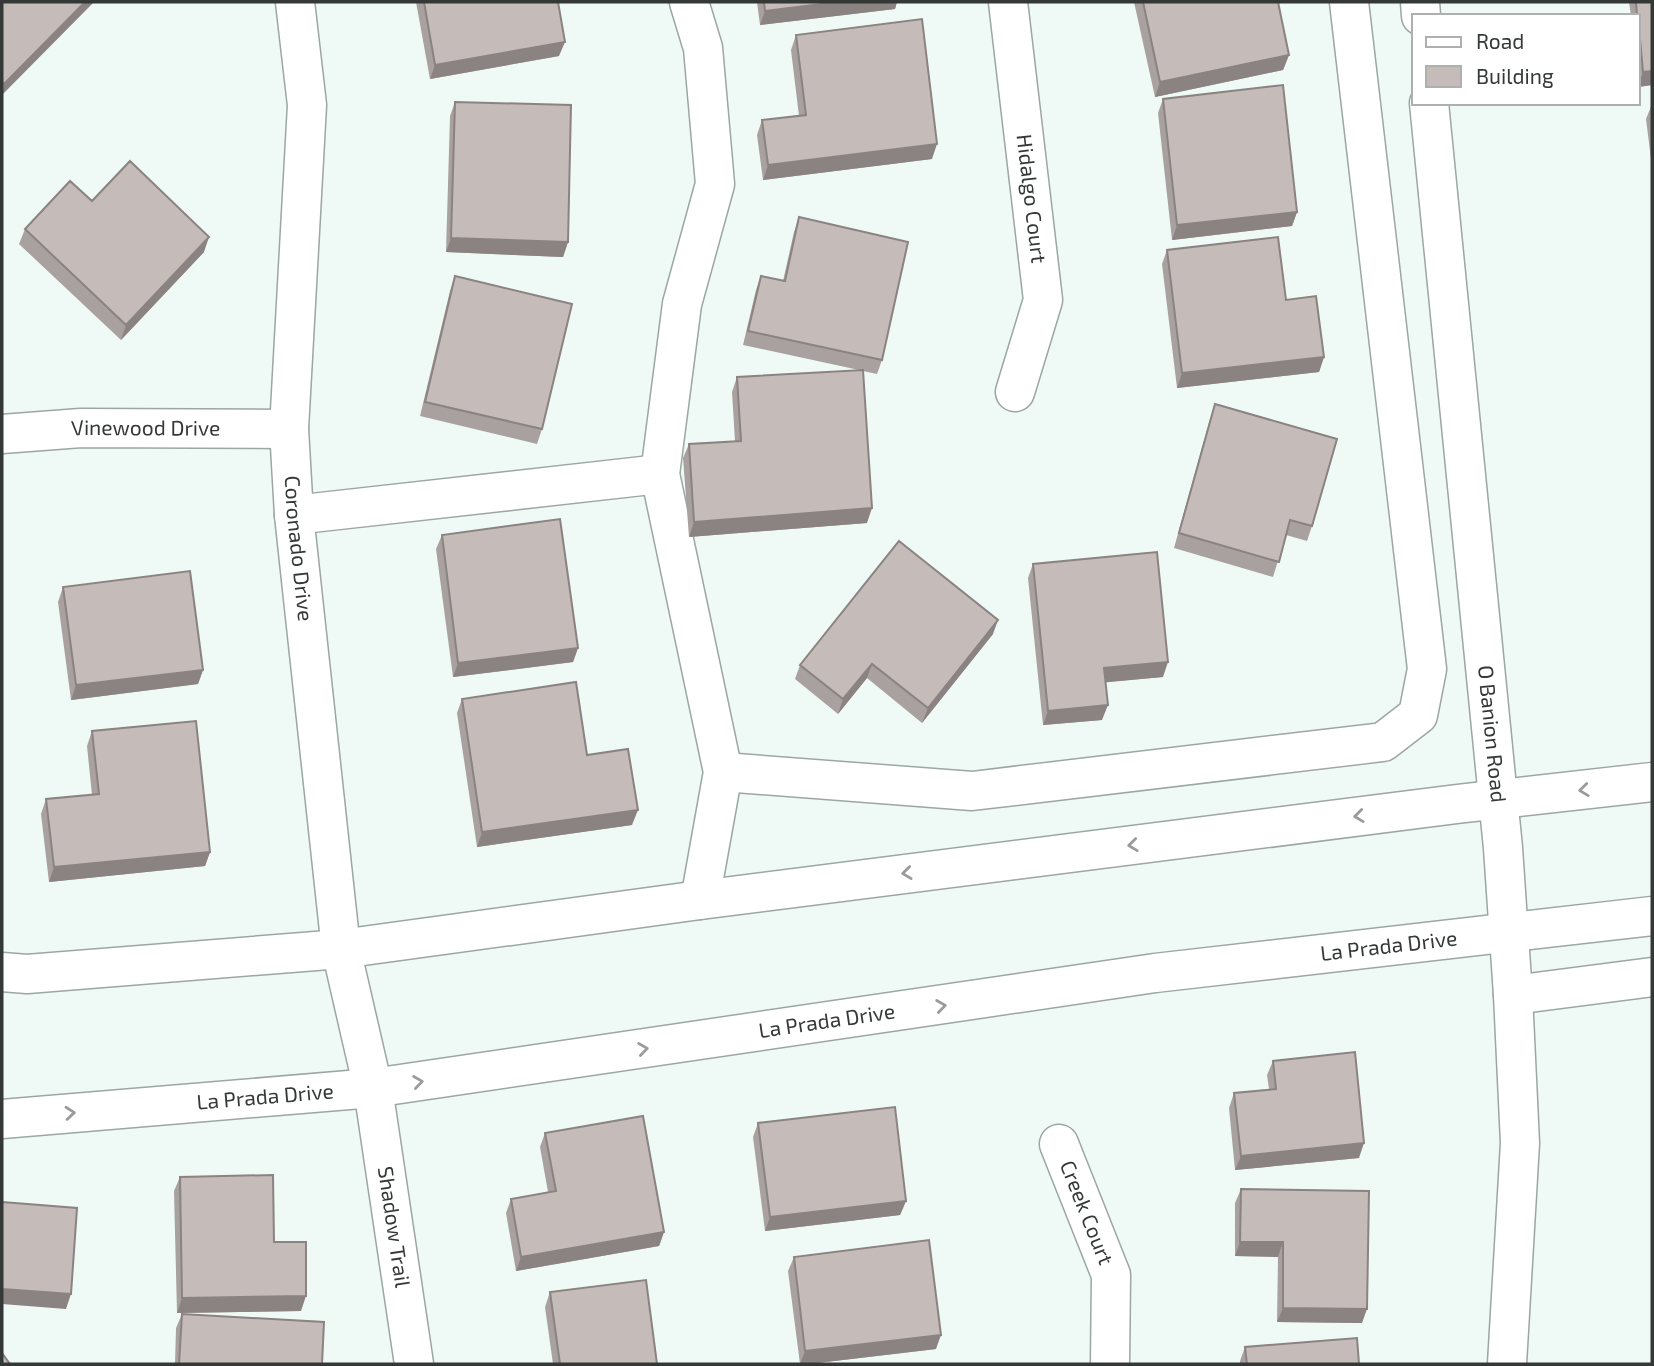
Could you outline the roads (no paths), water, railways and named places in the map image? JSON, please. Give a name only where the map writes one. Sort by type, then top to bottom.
[{"type":"street","name":"Coronado Drive","points":[[295,2],[307,105],[289,429],[294,514],[341,949],[373,1088]]},
{"type":"street","points":[[689,2],[702,48],[715,184],[682,304],[660,474],[723,772],[700,900]]},
{"type":"street","name":"Hidalgo Court","points":[[1008,2],[1043,300],[1015,392]]},
{"type":"street","points":[[723,772],[972,791],[1383,742],[1418,715],[1427,669],[1349,2]]},
{"type":"street","name":"O Banion Road","points":[[1429,105],[1499,801],[1513,995],[1520,1143],[1507,1364]]},
{"type":"street","name":"Vinewood Drive","points":[[2,434],[81,428],[289,429]]},
{"type":"street","points":[[294,514],[660,474]]},
{"type":"street","points":[[2,972],[27,974],[341,949],[700,900],[1457,804],[1652,782]]},
{"type":"street","name":"La Prada Drive","points":[[2,1119],[373,1088],[1155,973],[1652,916]]},
{"type":"street","points":[[1513,995],[1652,977]]},
{"type":"street","name":"Shadow Trail","points":[[373,1088],[414,1364]]},
{"type":"street","name":"Creek Court","points":[[1059,1144],[1111,1275],[1110,1364]]}]
